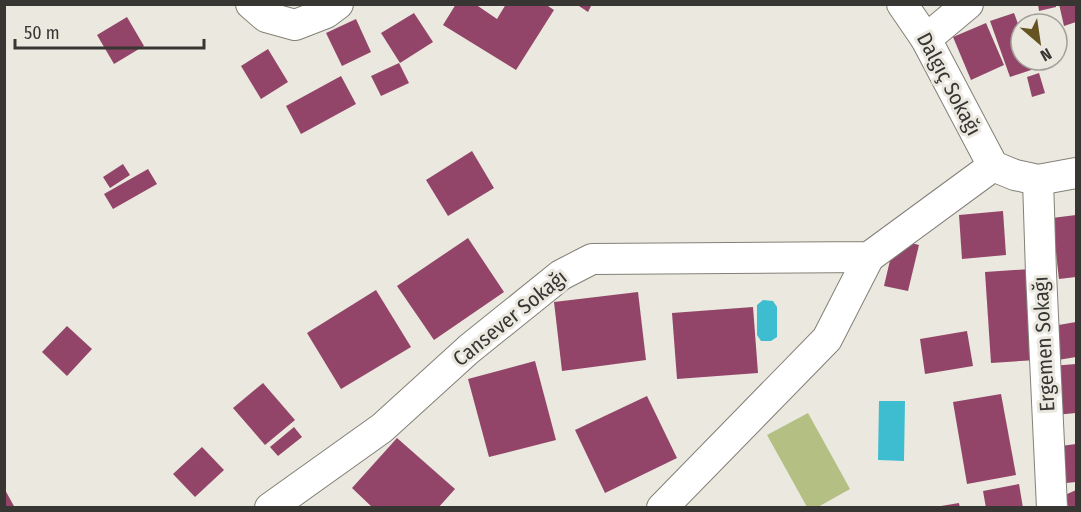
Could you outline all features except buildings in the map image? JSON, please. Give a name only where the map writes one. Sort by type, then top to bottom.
[{"type":"street","points":[[252,4],[266,16],[295,25],[326,13],[338,4]]},
{"type":"street","name":"Dalgıç Sokağı","points":[[902,4],[926,39],[993,166]]},
{"type":"street","points":[[926,39],[968,4]]},
{"type":"street","points":[[662,507],[827,339],[869,257],[993,166],[1015,175],[1038,180],[1077,173]]},
{"type":"street","name":"Ergemen Sokağı","points":[[1038,180],[1052,507]]},
{"type":"street","name":"Cansever Sokağı","points":[[270,507],[382,428],[469,349],[561,275],[592,259],[869,257]]},
{"type":"green space","points":[[808,413],[850,489],[818,507],[807,507],[767,435]]},
{"type":"water","points":[[763,300],[773,301],[777,307],[777,337],[771,341],[761,341],[757,335],[757,305]]},
{"type":"water","points":[[879,401],[905,401],[904,461],[878,460]]}]
